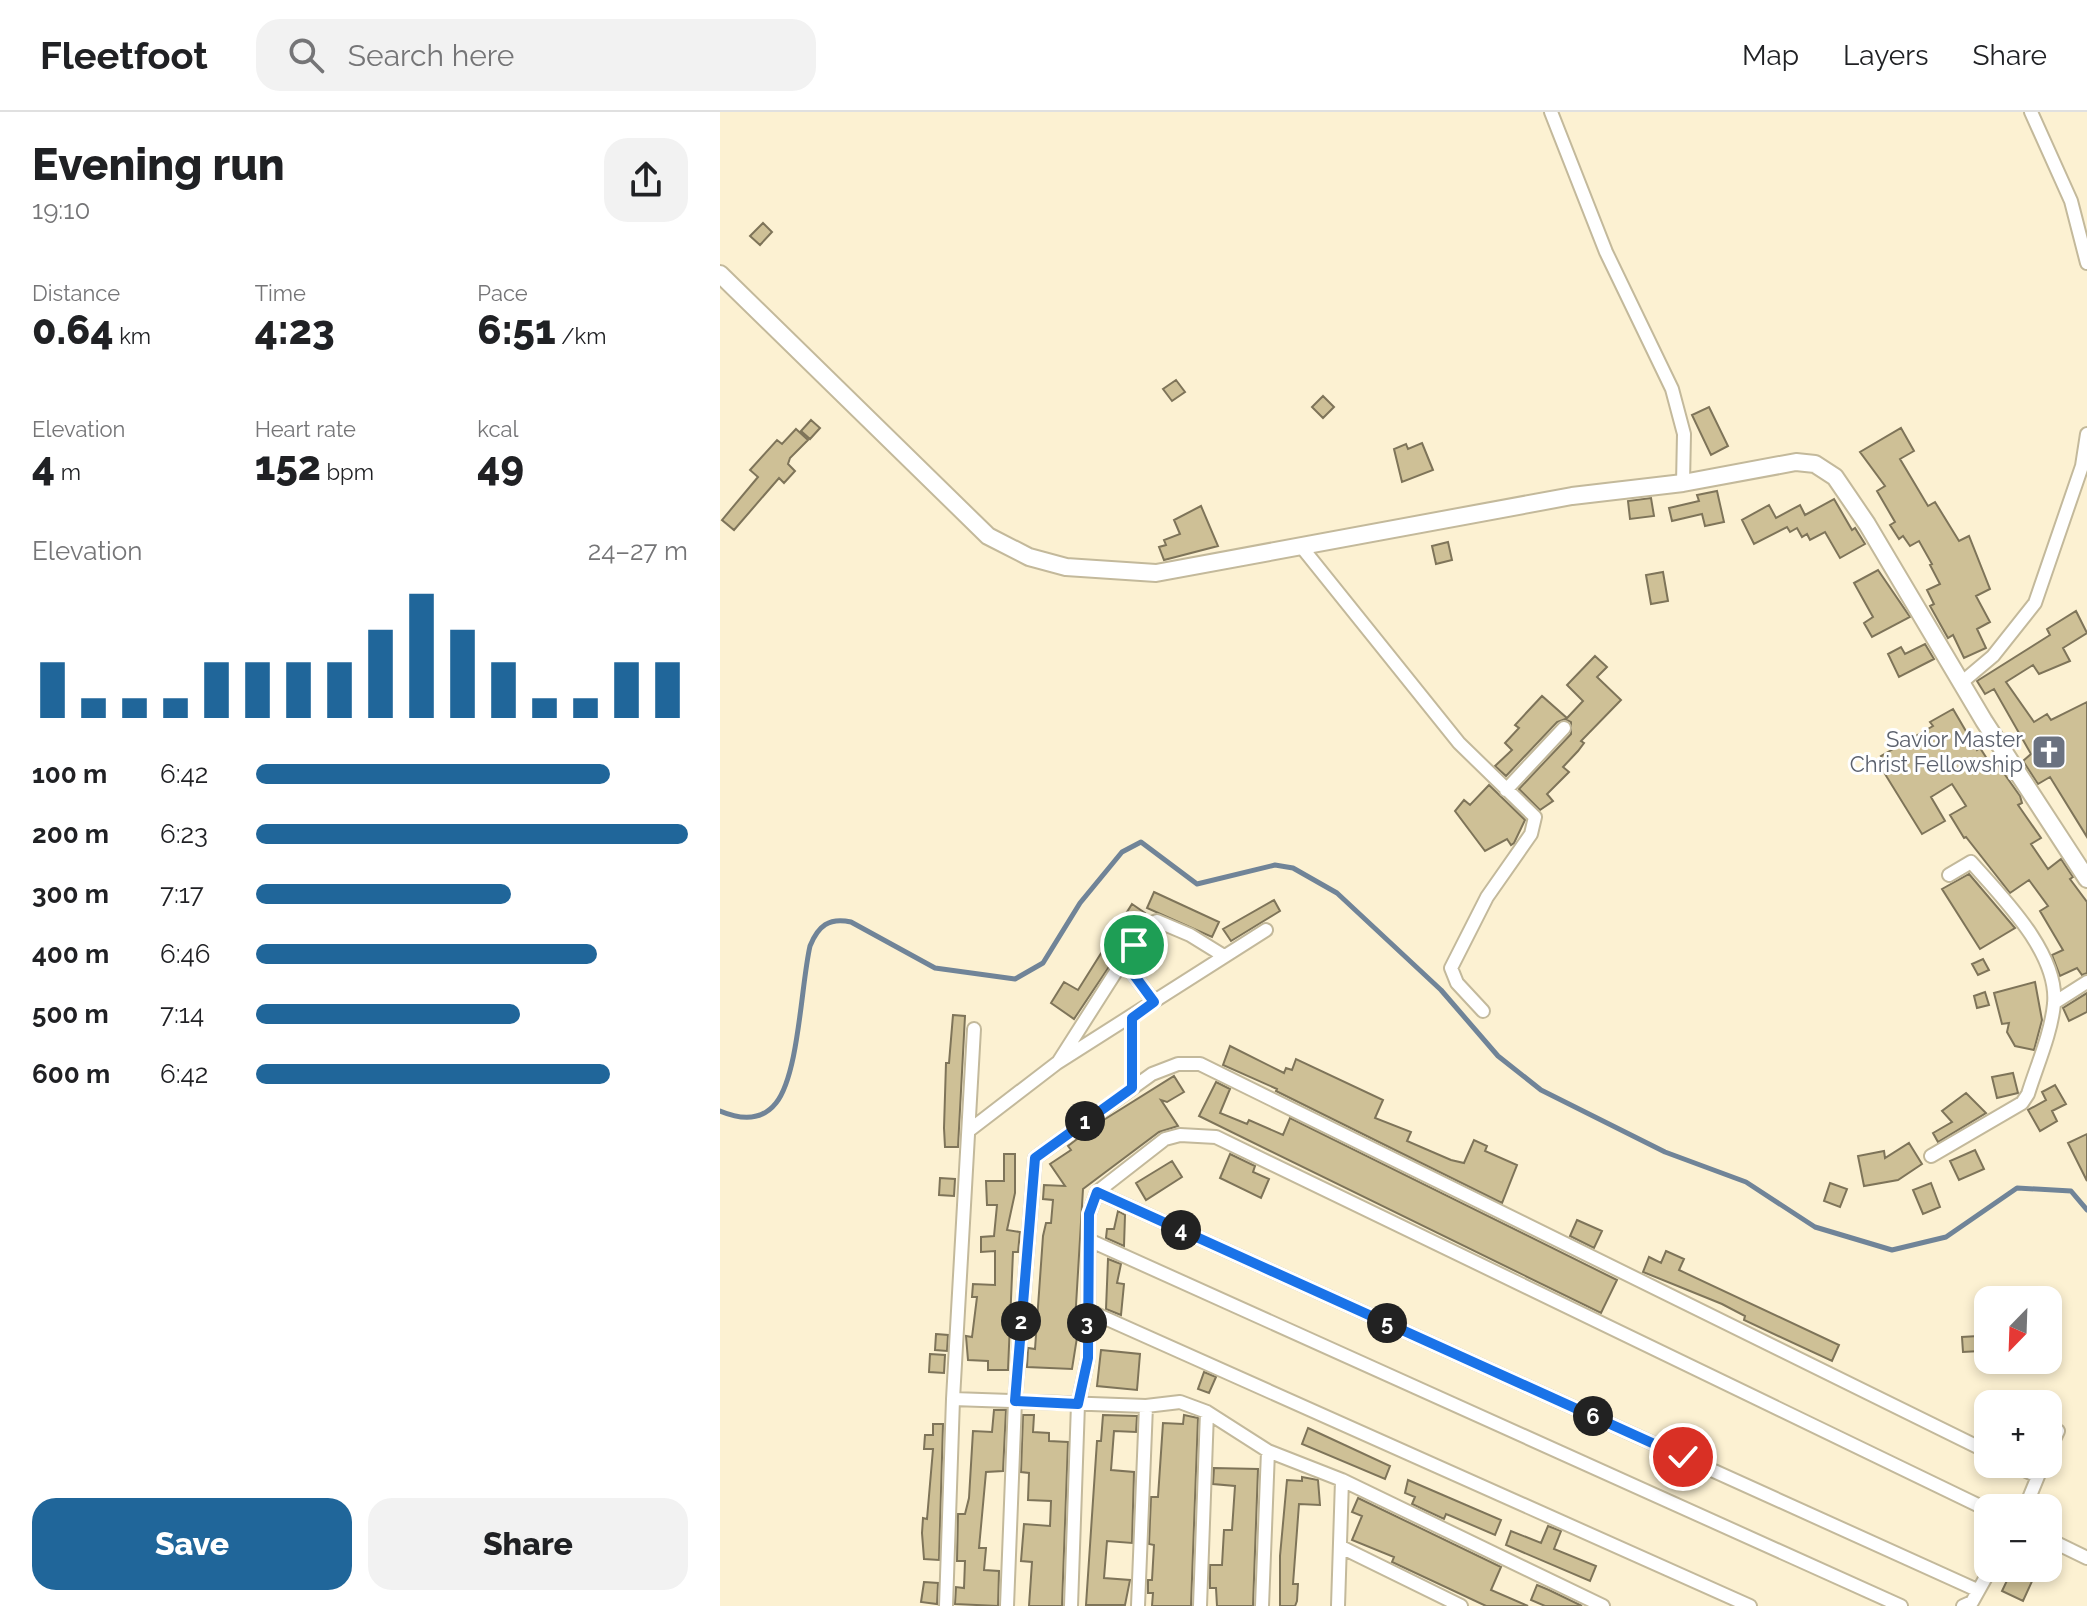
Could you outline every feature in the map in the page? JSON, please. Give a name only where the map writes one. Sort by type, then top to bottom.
[{"type":"street","points":[[1551,112],[1606,252],[1672,389],[1684,434],[1683,483]]},
{"type":"street","points":[[2031,112],[2071,201],[2087,263]]},
{"type":"street","points":[[720,274],[988,536],[1029,557],[1103,572],[1156,573],[1572,496],[1683,483],[1796,462],[1825,468],[1835,477],[1867,524],[1961,683],[2087,879]]},
{"type":"street","points":[[1961,683],[1993,656],[2035,603],[2082,466],[2087,434]]},
{"type":"street","points":[[1300,545],[1459,743],[1535,817],[1531,834],[1487,897],[1451,968],[1457,983],[1483,1011]]},
{"type":"street","points":[[1506,790],[1564,728]]},
{"type":"street","points":[[1931,1156],[2022,1103],[2028,1094],[2054,1003],[2046,965],[2031,933],[2008,903],[1971,862],[1949,875]]},
{"type":"street","points":[[1057,1063],[1145,926],[1157,921],[1190,935],[1224,956]]},
{"type":"street","points":[[971,1129],[1057,1063],[1266,930]]},
{"type":"street","points":[[1123,960],[1154,1002]]},
{"type":"street","points":[[2054,1003],[2087,982]]},
{"type":"street","points":[[1132,1018],[1132,1088]]},
{"type":"street","points":[[946,1606],[953,1399],[971,1129],[974,1029]]},
{"type":"street","points":[[1007,1606],[1015,1401],[1035,1158],[1152,1074],[1178,1064],[1200,1064],[1974,1445]]},
{"type":"street","points":[[1071,1606],[1078,1404],[1088,1358],[1089,1214],[1097,1192],[1165,1139],[1180,1135],[1216,1137],[1974,1503]]},
{"type":"street","points":[[1097,1192],[1977,1590]]},
{"type":"street","points":[[1091,1241],[1901,1606]]},
{"type":"street","points":[[1087,1310],[1750,1606]]},
{"type":"street","points":[[953,1399],[1146,1406],[1180,1402],[1207,1412],[1268,1451],[1342,1480],[1603,1606]]},
{"type":"street","points":[[1138,1606],[1146,1406]]},
{"type":"street","points":[[1200,1606],[1207,1412]]},
{"type":"street","points":[[1262,1606],[1268,1451]]},
{"type":"street","points":[[1338,1606],[1342,1480]]},
{"type":"street","points":[[2062,1546],[2087,1558]]},
{"type":"street","points":[[1341,1547],[1461,1606]]},
{"type":"street","points":[[1963,1606],[1972,1602],[1982,1582]]},
{"type":"building","points":[[763,223],[772,232],[760,245],[750,236]]},
{"type":"building","points":[[1176,380],[1185,392],[1172,401],[1163,389]]},
{"type":"building","points":[[1323,396],[1334,407],[1323,418],[1312,407]]},
{"type":"building","points":[[1709,407],[1728,446],[1711,455],[1692,415]]},
{"type":"building","points":[[811,420],[820,428],[810,439],[801,431]]},
{"type":"building","points":[[1901,428],[1914,451],[1900,459],[1928,506],[1935,502],[1959,541],[1969,536],[1990,589],[1976,596],[1990,622],[1977,629],[1986,648],[1964,658],[1953,635],[1948,638],[1930,606],[1934,604],[1927,590],[1940,584],[1932,564],[1919,541],[1910,546],[1903,536],[1899,539],[1890,525],[1895,522],[1877,491],[1885,486],[1860,452]]},
{"type":"building","points":[[796,429],[808,440],[790,458],[788,464],[795,471],[784,483],[779,478],[734,530],[722,520],[758,477],[750,470],[777,440],[782,444]]},
{"type":"building","points":[[1422,443],[1433,470],[1402,482],[1394,449],[1406,444],[1408,449]]},
{"type":"building","points":[[1717,491],[1724,522],[1705,526],[1702,514],[1672,521],[1669,508],[1699,501],[1697,495]]},
{"type":"building","points":[[1651,498],[1654,516],[1630,519],[1628,501]]},
{"type":"building","points":[[1834,499],[1852,530],[1855,528],[1865,544],[1840,558],[1825,532],[1810,540],[1807,534],[1802,537],[1797,528],[1790,532],[1787,527],[1754,544],[1742,520],[1769,505],[1776,518],[1800,505],[1805,515]]},
{"type":"building","points":[[1201,506],[1218,546],[1164,560],[1159,547],[1166,545],[1164,540],[1180,534],[1174,520]]},
{"type":"building","points":[[1448,542],[1452,560],[1436,564],[1432,546]]},
{"type":"building","points":[[1878,570],[1910,617],[1872,637],[1864,623],[1873,617],[1854,583]]},
{"type":"building","points":[[1663,572],[1668,601],[1651,604],[1646,575]]},
{"type":"building","points":[[2076,611],[2087,633],[2063,648],[2070,661],[2039,674],[2033,665],[2006,682],[2034,722],[2047,714],[2051,720],[2087,702],[2087,837],[2050,777],[2038,784],[2023,761],[2031,754],[1994,689],[1985,694],[1977,681],[2050,635],[2047,629]]},
{"type":"building","points":[[1925,644],[1934,659],[1899,677],[1888,654],[1901,647],[1905,654]]},
{"type":"building","points":[[1595,656],[1607,667],[1597,677],[1621,700],[1581,741],[1584,743],[1563,767],[1569,772],[1547,794],[1553,801],[1540,810],[1519,789],[1571,734],[1571,722],[1565,719],[1557,722],[1506,776],[1495,766],[1512,750],[1505,743],[1519,728],[1515,725],[1542,696],[1567,718],[1583,701],[1567,685]]},
{"type":"building","points":[[1953,709],[1977,750],[1980,748],[1993,768],[1998,765],[2020,796],[2022,803],[2018,805],[2041,838],[2031,844],[2048,869],[2061,859],[2073,877],[2070,879],[2087,902],[2087,973],[2082,975],[2077,968],[2060,976],[2052,955],[2063,950],[2040,911],[2048,906],[2029,880],[2010,893],[1964,838],[1950,815],[1966,806],[1952,784],[1931,797],[1945,821],[1922,834],[1880,766],[1886,763],[1881,756],[1933,726],[1930,722]]},
{"type":"building","points":[[1489,785],[1525,820],[1514,843],[1511,845],[1507,839],[1485,851],[1455,811],[1464,800],[1470,805]]},
{"type":"building","points":[[1969,874],[2015,928],[1980,949],[1942,889]]},
{"type":"building","points":[[1154,892],[1219,922],[1212,937],[1147,908]]},
{"type":"building","points":[[1274,900],[1280,911],[1231,941],[1223,929]]},
{"type":"building","points":[[1132,904],[1145,913],[1074,1019],[1051,1003],[1064,982],[1078,990]]},
{"type":"building","points":[[1983,959],[1989,970],[1978,975],[1972,964]]},
{"type":"building","points":[[2035,982],[2042,1020],[2034,1050],[2015,1046],[2007,1032],[2009,1023],[2002,1024],[1994,993]]},
{"type":"building","points":[[1985,992],[1989,1005],[1977,1008],[1974,996]]},
{"type":"building","points":[[2087,993],[2087,1012],[2069,1021],[2063,1008]]},
{"type":"building","points":[[953,1015],[965,1016],[958,1147],[945,1147],[946,1063],[949,1063]]},
{"type":"building","points":[[1230,1046],[1284,1073],[1286,1068],[1292,1070],[1296,1059],[1383,1100],[1375,1118],[1411,1132],[1407,1141],[1451,1160],[1464,1163],[1474,1140],[1487,1146],[1485,1151],[1517,1165],[1502,1203],[1277,1089],[1223,1065]]},
{"type":"building","points":[[2013,1073],[2018,1093],[1997,1098],[1992,1077]]},
{"type":"building","points":[[1174,1076],[1184,1092],[1167,1102],[1161,1100],[1178,1126],[1159,1132],[1083,1189],[1075,1322],[1079,1325],[1072,1369],[1027,1367],[1028,1348],[1035,1349],[1043,1236],[1046,1223],[1051,1223],[1053,1200],[1043,1199],[1044,1185],[1065,1186],[1050,1164],[1071,1150],[1068,1146],[1094,1126]]},
{"type":"building","points":[[1216,1082],[1230,1089],[1220,1113],[1247,1124],[1249,1120],[1283,1135],[1290,1118],[1617,1280],[1601,1313],[1199,1116]]},
{"type":"building","points":[[2055,1085],[2066,1104],[2052,1111],[2057,1121],[2040,1131],[2028,1110],[2046,1100],[2042,1092]]},
{"type":"building","points":[[1966,1093],[1986,1113],[1938,1142],[1933,1133],[1952,1122],[1942,1111]]},
{"type":"building","points":[[2087,1134],[2087,1181],[2068,1143]]},
{"type":"building","points":[[1909,1143],[1922,1164],[1898,1180],[1864,1186],[1858,1156],[1884,1151],[1885,1158]]},
{"type":"building","points":[[1975,1150],[1984,1169],[1959,1180],[1950,1161]]},
{"type":"building","points":[[1004,1154],[1015,1154],[1015,1193],[1007,1230],[1020,1232],[1018,1252],[1013,1252],[1008,1370],[988,1370],[988,1361],[968,1360],[966,1336],[972,1337],[977,1297],[972,1297],[973,1284],[995,1285],[995,1251],[981,1252],[981,1237],[994,1236],[997,1205],[987,1205],[986,1181],[1004,1181]]},
{"type":"building","points":[[1230,1154],[1255,1166],[1253,1172],[1269,1179],[1261,1198],[1220,1178]]},
{"type":"building","points":[[1172,1161],[1182,1177],[1146,1200],[1136,1183]]},
{"type":"building","points":[[940,1178],[955,1179],[954,1196],[939,1195]]},
{"type":"building","points":[[1830,1183],[1847,1189],[1840,1207],[1824,1201]]},
{"type":"building","points":[[1931,1183],[1940,1207],[1923,1214],[1913,1190]]},
{"type":"building","points":[[1118,1211],[1125,1215],[1124,1246],[1106,1238],[1107,1229],[1114,1229]]},
{"type":"building","points":[[1577,1220],[1602,1231],[1594,1248],[1570,1236]]},
{"type":"building","points":[[1666,1251],[1684,1259],[1679,1270],[1839,1345],[1832,1361],[1744,1320],[1745,1316],[1722,1304],[1643,1272],[1649,1257],[1661,1263]]},
{"type":"building","points":[[1108,1259],[1121,1264],[1117,1283],[1124,1284],[1121,1315],[1106,1309]]},
{"type":"building","points":[[936,1334],[948,1335],[947,1351],[935,1350]]},
{"type":"building","points":[[1974,1336],[1974,1351],[1963,1352],[1962,1337]]},
{"type":"building","points":[[1101,1350],[1140,1354],[1137,1390],[1097,1386]]},
{"type":"building","points":[[930,1354],[945,1355],[944,1373],[929,1372]]},
{"type":"building","points":[[1204,1372],[1216,1377],[1209,1393],[1198,1389]]},
{"type":"building","points":[[994,1410],[1006,1410],[1003,1471],[986,1472],[979,1548],[986,1548],[984,1570],[999,1571],[998,1606],[955,1604],[956,1587],[964,1588],[965,1561],[957,1561],[958,1514],[965,1514],[969,1498],[973,1431],[992,1432]]},
{"type":"building","points":[[1023,1415],[1034,1415],[1033,1432],[1049,1433],[1049,1441],[1068,1442],[1062,1606],[1029,1606],[1032,1562],[1021,1561],[1024,1524],[1050,1526],[1051,1501],[1028,1500],[1029,1473],[1021,1472]]},
{"type":"building","points":[[1103,1415],[1137,1416],[1136,1432],[1114,1431],[1111,1470],[1134,1472],[1132,1543],[1107,1541],[1104,1578],[1130,1580],[1125,1605],[1086,1605],[1097,1441],[1101,1441]]},
{"type":"building","points":[[1184,1415],[1198,1418],[1191,1606],[1152,1606],[1153,1593],[1148,1593],[1154,1545],[1149,1544],[1151,1497],[1158,1497],[1163,1423],[1183,1424]]},
{"type":"building","points":[[933,1424],[943,1424],[939,1560],[924,1559],[922,1533],[923,1518],[927,1519],[933,1449],[924,1449],[925,1435],[933,1435]]},
{"type":"building","points":[[1308,1428],[1390,1466],[1385,1479],[1302,1444]]},
{"type":"building","points":[[1214,1468],[1258,1469],[1253,1606],[1217,1606],[1216,1588],[1210,1588],[1210,1565],[1222,1565],[1224,1530],[1232,1530],[1235,1486],[1213,1484]]},
{"type":"building","points":[[1302,1477],[1318,1480],[1320,1505],[1299,1504],[1293,1584],[1298,1584],[1297,1601],[1295,1606],[1280,1606],[1280,1556],[1287,1480],[1302,1481]]},
{"type":"building","points":[[1408,1480],[1501,1520],[1495,1535],[1446,1514],[1444,1519],[1412,1504],[1415,1497],[1405,1493]]},
{"type":"building","points":[[1358,1498],[1501,1567],[1491,1590],[1528,1606],[1486,1606],[1392,1562],[1394,1557],[1352,1540],[1362,1516],[1352,1512]]},
{"type":"building","points":[[1548,1526],[1561,1531],[1554,1549],[1596,1566],[1590,1581],[1506,1545],[1511,1531],[1541,1543]]},
{"type":"building","points":[[924,1582],[938,1583],[937,1604],[921,1602]]},
{"type":"building","points":[[2006,1582],[2032,1582],[2023,1601],[2002,1591]]},
{"type":"building","points":[[1537,1585],[1582,1606],[1545,1606],[1531,1600]]},
{"type":"waterway","points":[[720,1111],[742,1117],[757,1116],[770,1109],[784,1090],[794,1051],[810,946],[825,925],[836,921],[851,922],[935,968],[1015,979],[1043,963],[1080,903],[1122,852],[1141,842],[1197,884],[1275,865],[1293,868],[1337,893],[1441,990],[1498,1056],[1541,1090],[1665,1152],[1746,1182],[1815,1227],[1892,1250],[1946,1237],[2017,1188],[2071,1191],[2087,1210]]},
{"type":"place","name":"Savior Master Christ Fellowship","points":[[2049,752]]},
{"type":"route","points":[[1134,945],[1123,960],[1154,1002],[1132,1018],[1132,1088],[1035,1158],[1015,1401],[1078,1404],[1088,1358],[1089,1214],[1097,1192],[1683,1457]]}]
